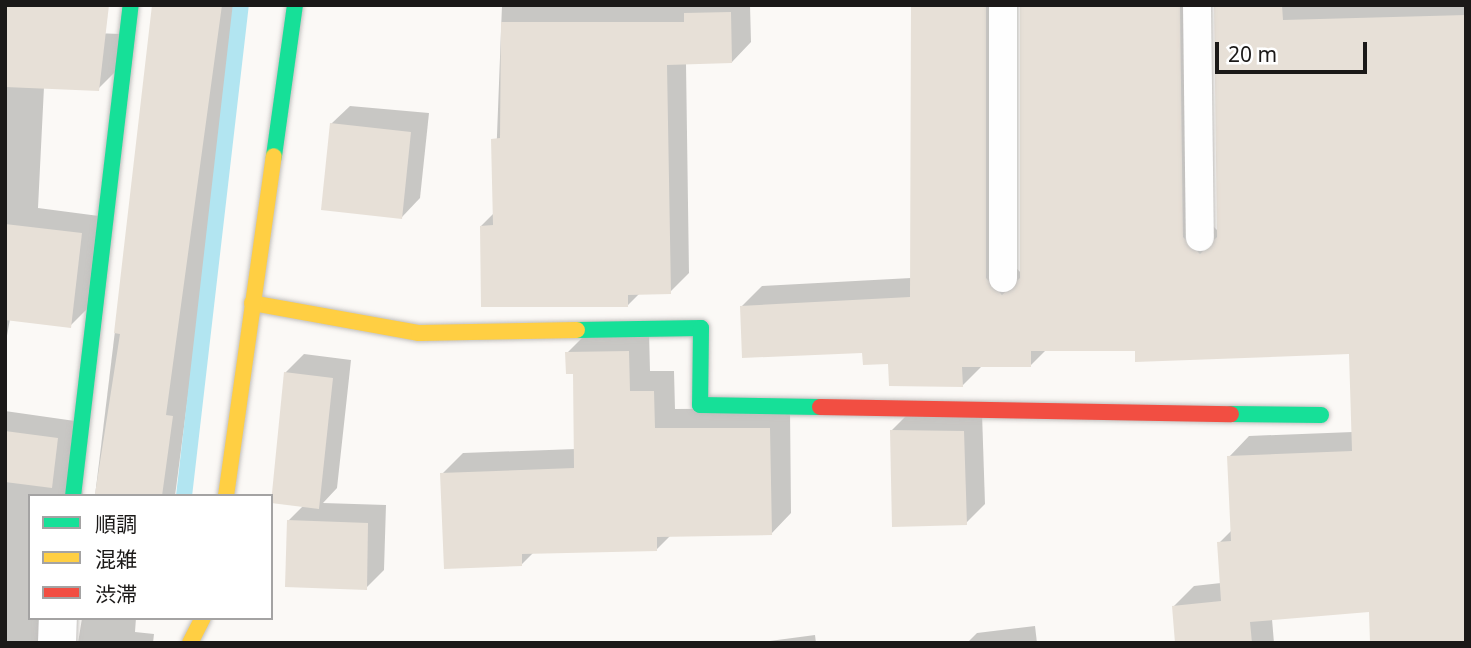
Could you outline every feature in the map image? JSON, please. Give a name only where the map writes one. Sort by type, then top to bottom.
[{"type":"street","points":[[73,494],[131,5]]},
{"type":"street","points":[[226,494],[295,5]]},
{"type":"street","points":[[252,303],[419,332],[701,328],[699,405],[1321,415]]},
{"type":"street","points":[[57,643],[58,620]]},
{"type":"street","points":[[190,643],[202,620]]},
{"type":"lane","points":[[1003,5],[1003,278]]},
{"type":"lane","points":[[1197,5],[1200,237]]},
{"type":"building","points":[[5,5],[109,5],[99,91],[5,87]]},
{"type":"building","points":[[152,5],[222,5],[166,415],[173,416],[162,494],[95,494],[120,334],[114,333]]},
{"type":"building","points":[[911,5],[986,5],[986,278],[1002,295],[1020,278],[1020,5],[1180,5],[1183,237],[1200,254],[1217,237],[1214,5],[1282,5],[1283,20],[1466,15],[1466,643],[1370,643],[1369,612],[1250,622],[1252,643],[1175,643],[1172,606],[1221,601],[1217,542],[1231,541],[1227,456],[1352,451],[1349,354],[1135,362],[1135,351],[1031,351],[1031,367],[962,367],[963,387],[889,386],[888,364],[863,365],[862,353],[742,358],[740,306],[910,297]]},
{"type":"building","points":[[731,12],[732,63],[667,65],[671,294],[628,295],[628,307],[481,307],[480,226],[493,225],[491,139],[500,138],[501,22],[684,22],[684,13]]},
{"type":"building","points":[[330,123],[411,132],[402,219],[321,210]]},
{"type":"building","points":[[5,224],[82,233],[71,328],[5,320]]},
{"type":"building","points":[[629,351],[630,391],[654,391],[655,428],[770,428],[772,535],[657,537],[657,551],[522,554],[522,566],[444,569],[440,473],[574,468],[573,374],[566,374],[565,352]]},
{"type":"building","points":[[284,372],[333,378],[319,509],[273,503]]},
{"type":"building","points":[[890,430],[964,431],[967,525],[892,527]]},
{"type":"building","points":[[5,431],[58,438],[52,488],[5,482]]},
{"type":"building","points":[[287,520],[368,523],[367,590],[285,587]]},
{"type":"waterway","points":[[184,494],[241,5]]},
{"type":"traffic: fast","points":[[73,494],[131,5]]},
{"type":"traffic: fast","points":[[274,156],[295,5]]},
{"type":"traffic: fast","points":[[577,330],[701,328],[700,405],[820,407]]},
{"type":"traffic: fast","points":[[1231,414],[1321,415]]},
{"type":"traffic: slow","points":[[226,494],[274,156]]},
{"type":"traffic: slow","points":[[252,303],[419,333],[577,330]]},
{"type":"traffic: slow","points":[[190,643],[202,620]]},
{"type":"traffic: jam","points":[[820,407],[1231,414]]}]
